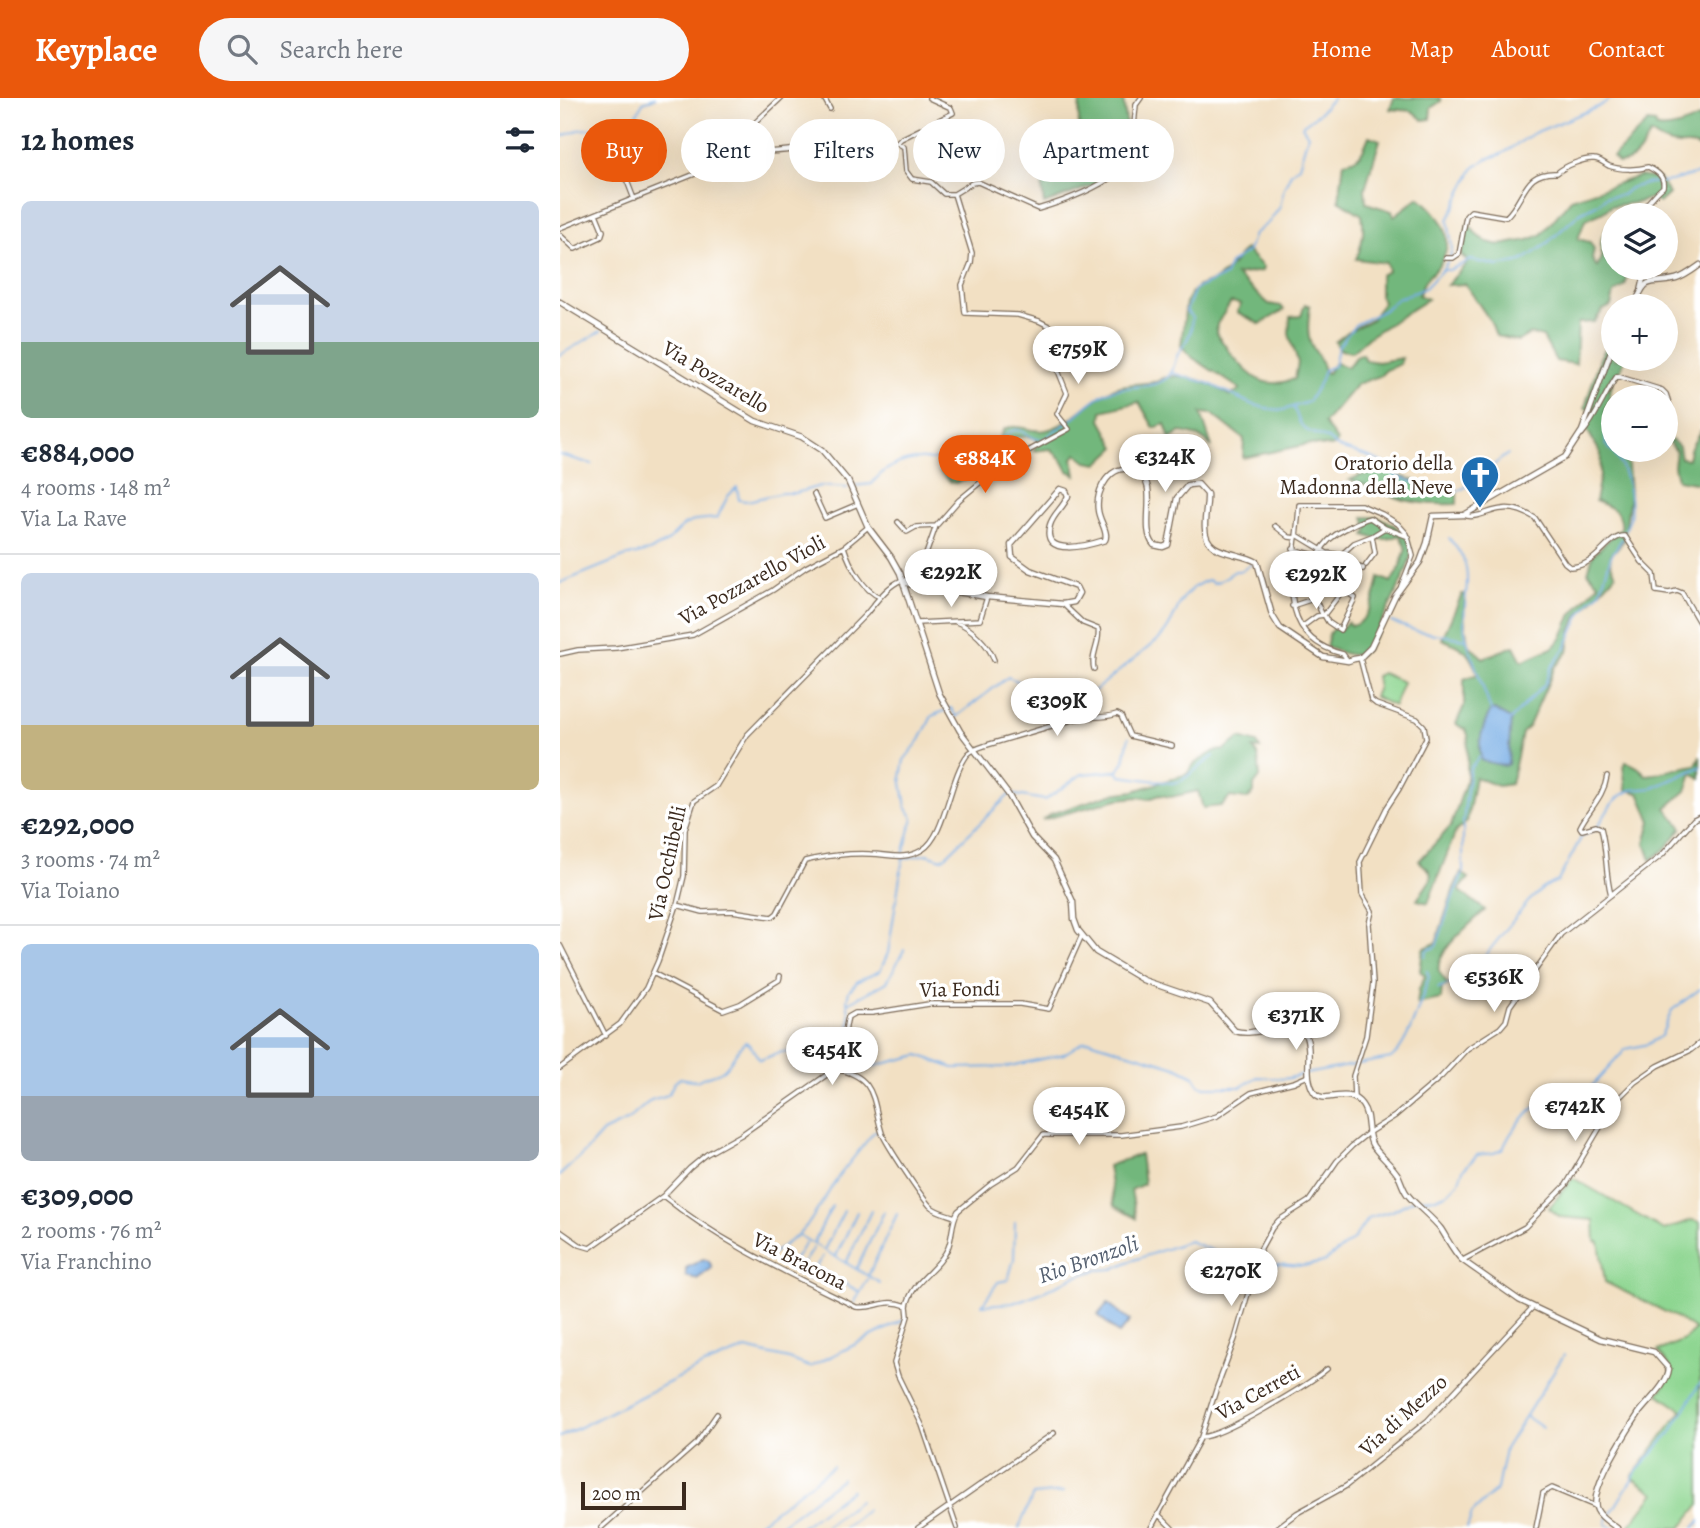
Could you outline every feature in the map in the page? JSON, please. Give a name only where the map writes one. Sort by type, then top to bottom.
[{"type":"street","points":[[759,119],[780,98]]},
{"type":"street","points":[[824,98],[830,109]]},
{"type":"street","points":[[929,98],[951,108],[953,113],[897,143],[904,147],[906,172],[912,179],[931,182],[944,194],[954,194],[978,182],[1038,209],[1104,184],[1130,167],[1136,105],[1141,98]]},
{"type":"street","points":[[1446,258],[1454,258],[1459,254],[1466,216],[1471,211],[1506,217],[1535,176],[1544,172],[1558,173],[1563,168],[1587,159],[1598,159],[1614,168],[1636,170],[1648,167],[1658,172],[1662,178],[1662,187],[1656,192],[1651,203]]},
{"type":"street","points":[[560,228],[681,181]]},
{"type":"street","points":[[627,182],[634,199]]},
{"type":"street","points":[[898,522],[907,532],[916,527],[933,524],[936,526],[959,500],[982,481],[1069,427],[1058,414],[1067,393],[1057,368],[1088,359],[1076,340],[1032,318],[965,313],[962,285],[972,253],[954,194]]},
{"type":"street","points":[[560,236],[575,249],[601,237],[603,232],[596,214]]},
{"type":"street","points":[[1641,289],[1654,280],[1679,279],[1700,265]]},
{"type":"street","points":[[1639,294],[1643,280]]},
{"type":"street","name":"Via Pozzarello","points":[[560,302],[755,421],[813,443],[849,483],[858,504]]},
{"type":"street","points":[[1578,438],[1604,371]]},
{"type":"street","points":[[1610,385],[1617,376],[1646,385]]},
{"type":"street","points":[[1461,516],[1555,465],[1565,457],[1594,420],[1601,405]]},
{"type":"street","points":[[904,580],[942,590],[987,597],[1063,604],[1074,602],[1079,593],[1076,587],[1023,567],[1012,558],[1011,545],[1056,491],[1062,489],[1067,492],[1067,500],[1050,525],[1049,531],[1054,543],[1072,549],[1104,541],[1107,536],[1098,513],[1099,491],[1108,477],[1125,468],[1143,477],[1150,508],[1147,530],[1154,545],[1168,545],[1175,504],[1182,489],[1191,483],[1202,486],[1208,497],[1205,531],[1208,543],[1219,550],[1243,555],[1257,562],[1276,624],[1317,654],[1348,661],[1360,657],[1371,647],[1413,556],[1409,537],[1398,524],[1361,505],[1299,505],[1293,549],[1292,606],[1313,642],[1326,650],[1343,654],[1348,661]]},
{"type":"street","points":[[814,494],[825,518],[858,504],[868,527],[891,557],[904,580],[939,693],[960,731],[1008,794],[1032,837],[1054,860],[1071,897],[1074,919],[1082,935],[1096,952],[1143,980],[1210,1003],[1236,1031],[1298,1027],[1303,1030],[1308,1050],[1308,1076],[1313,1090],[1318,1096],[1325,1098],[1342,1095],[1354,1097]]},
{"type":"street","points":[[1401,586],[1420,562],[1433,516],[1471,517],[1503,508],[1527,513],[1535,518],[1565,564],[1570,567],[1591,562],[1616,537],[1625,536],[1642,562],[1654,574],[1656,591],[1669,593],[1677,590],[1682,593],[1700,624]]},
{"type":"street","points":[[1292,606],[1308,602],[1320,550],[1334,534],[1370,518],[1385,528],[1409,537]]},
{"type":"street","name":"Via Occhibelli","points":[[560,1068],[620,1024],[638,1002],[653,973],[677,905],[684,876],[685,830],[694,801],[716,786],[727,765],[753,729],[880,597],[894,584],[904,580],[924,560],[936,526]]},
{"type":"street","points":[[1275,526],[1289,537],[1296,536],[1320,550],[1364,567]]},
{"type":"street","name":"Via Pozzarello Violi","points":[[560,654],[693,635],[844,547],[868,527]]},
{"type":"street","points":[[1316,564],[1335,569],[1341,557],[1354,543],[1385,528]]},
{"type":"street","points":[[1302,626],[1323,614],[1375,553],[1372,536]]},
{"type":"street","points":[[844,547],[848,558],[871,592],[880,597]]},
{"type":"street","points":[[1293,549],[1318,556]]},
{"type":"street","points":[[1311,591],[1328,622],[1340,629],[1355,598],[1344,589],[1312,581]]},
{"type":"street","points":[[917,623],[980,620],[987,597]]},
{"type":"street","points":[[1063,604],[1083,623],[1098,629],[1099,639],[1091,660],[1094,669]]},
{"type":"street","points":[[954,621],[971,630],[992,653],[994,660]]},
{"type":"street","points":[[1360,657],[1371,700],[1417,719],[1424,726],[1426,738],[1360,862],[1362,894],[1372,911],[1369,924],[1373,983],[1366,1037],[1353,1076],[1354,1097],[1365,1110],[1372,1145],[1398,1175],[1405,1192],[1428,1214],[1462,1260],[1519,1300],[1601,1339],[1654,1352],[1668,1369],[1665,1381],[1639,1413],[1616,1449],[1598,1486],[1595,1506]]},
{"type":"street","points":[[677,905],[704,912],[732,911],[772,917],[777,913],[805,861],[865,854],[902,858],[919,852],[926,848],[941,825],[948,796],[967,757],[974,750],[1075,719],[1105,718],[1117,714],[1121,716],[1128,734],[1172,746]]},
{"type":"street","points":[[1607,776],[1602,794],[1580,827],[1582,830],[1597,826],[1601,828],[1605,846],[1606,878],[1611,895]]},
{"type":"street","points":[[1151,1528],[1193,1457],[1266,1239],[1279,1220],[1309,1201],[1337,1161],[1368,1133],[1395,1116],[1441,1077],[1467,1049],[1500,1028],[1506,1021],[1510,1006],[1552,943],[1662,855],[1700,816]]},
{"type":"street","name":"Via Fondi","points":[[835,1069],[844,1056],[843,1034],[848,1017],[855,1013],[929,1004],[1020,1004],[1049,1009],[1082,935]]},
{"type":"street","points":[[560,946],[606,1036]]},
{"type":"street","points":[[653,973],[723,1010],[740,1004],[779,980],[780,976]]},
{"type":"street","points":[[1462,1260],[1525,1227],[1566,1185],[1615,1102],[1635,1082],[1658,1066],[1700,1043]]},
{"type":"street","points":[[560,1231],[580,1245],[590,1248],[663,1196],[708,1154],[741,1135],[835,1069],[849,1073],[865,1083],[877,1104],[886,1142],[929,1205],[955,1217]]},
{"type":"street","points":[[957,1528],[922,1425],[894,1363],[914,1287],[948,1247],[955,1217],[966,1204],[991,1184],[1018,1167],[1043,1135],[1121,1135],[1181,1127],[1217,1116],[1251,1093],[1308,1076]]},
{"type":"street","name":"Via Bracona","points":[[663,1196],[698,1224],[717,1235],[856,1307],[865,1308],[892,1301],[907,1306]]},
{"type":"street","name":"Via di Mezzo","points":[[1277,1528],[1297,1513],[1346,1486],[1428,1420],[1533,1305]]},
{"type":"street","name":"Via Cerreti","points":[[1201,1437],[1211,1437],[1310,1382],[1328,1369]]},
{"type":"street","points":[[601,1528],[696,1444],[717,1414]]},
{"type":"street","points":[[918,1528],[1054,1433]]},
{"type":"street","points":[[1536,1528],[1543,1493],[1552,1488],[1595,1506],[1601,1516],[1616,1528]]},
{"type":"street","points":[[1158,1514],[1172,1528]]},
{"type":"green space","points":[[1080,98],[1123,98],[1126,119],[1079,119]]},
{"type":"green space","points":[[1394,98],[1440,98],[1441,101],[1431,108],[1430,119],[1423,120],[1412,111],[1390,109]]},
{"type":"green space","points":[[1700,117],[1700,148],[1670,144],[1651,134],[1631,160],[1618,163],[1613,157],[1648,122],[1655,123],[1657,128],[1668,128]]},
{"type":"green space","points":[[1369,136],[1380,140],[1365,188],[1366,203],[1392,211],[1394,216],[1419,197],[1434,211],[1444,227],[1447,245],[1440,264],[1425,281],[1418,295],[1428,299],[1370,336],[1352,352],[1341,350],[1335,342],[1371,320],[1383,302],[1380,295],[1380,275],[1388,271],[1386,263],[1356,259],[1363,237],[1362,215],[1339,200],[1344,162],[1358,157]]},
{"type":"green space","points":[[1640,176],[1659,179],[1669,194],[1659,203],[1650,198],[1633,203],[1601,203],[1601,213],[1585,220],[1578,239],[1590,242],[1594,249],[1592,259],[1597,267],[1601,259],[1601,280],[1627,280],[1625,286],[1614,294],[1601,294],[1601,313],[1594,322],[1578,323],[1576,364],[1556,361],[1543,337],[1530,334],[1518,341],[1496,336],[1491,322],[1465,284],[1447,285],[1468,262],[1461,255],[1468,224],[1487,242],[1500,245],[1528,240],[1541,235],[1571,199]]},
{"type":"green space","points":[[1044,182],[1099,182],[1044,204]]},
{"type":"green space","points":[[1245,249],[1263,267],[1262,271],[1236,275],[1269,304],[1281,306],[1284,310],[1260,324],[1237,312],[1241,304],[1231,302],[1217,324],[1216,333],[1237,360],[1256,378],[1274,383],[1295,379],[1298,363],[1289,334],[1290,317],[1301,316],[1305,304],[1310,306],[1309,337],[1324,372],[1328,373],[1335,363],[1347,367],[1362,354],[1365,360],[1378,362],[1402,358],[1400,364],[1380,376],[1357,384],[1324,423],[1337,441],[1336,445],[1331,447],[1309,444],[1243,458],[1244,439],[1212,414],[1201,413],[1212,447],[1202,438],[1181,432],[1170,439],[1165,424],[1154,428],[1139,402],[1102,411],[1101,420],[1116,447],[1098,464],[1087,462],[1077,454],[1073,458],[1076,475],[1068,471],[1051,449],[1033,451],[1038,443],[1034,438],[1019,436],[1007,443],[1001,462],[976,476],[955,483],[940,472],[944,465],[949,464],[953,474],[987,462],[996,452],[1004,429],[1050,429],[1120,386],[1181,377],[1208,383],[1230,396],[1240,389],[1193,358],[1181,346],[1186,302],[1190,294],[1227,271]]},
{"type":"green space","points":[[1600,358],[1601,371],[1619,371],[1612,385],[1601,385],[1601,454],[1586,428],[1591,413],[1585,407]]},
{"type":"green space","points":[[1700,432],[1700,484],[1677,480],[1674,466],[1675,462],[1678,462],[1678,446],[1681,458],[1688,459],[1690,449]]},
{"type":"green space","points":[[1601,454],[1601,462],[1626,462],[1628,465],[1630,495],[1624,540],[1611,555],[1610,563],[1616,574],[1576,618],[1568,652],[1555,667],[1528,728],[1522,733],[1511,784],[1498,786],[1475,777],[1467,822],[1456,831],[1428,903],[1417,900],[1431,879],[1430,871],[1419,861],[1451,826],[1467,778],[1468,735],[1466,730],[1456,724],[1464,706],[1464,679],[1478,674],[1465,652],[1442,639],[1462,594],[1465,594],[1464,616],[1468,644],[1483,658],[1514,646],[1522,661],[1552,648],[1561,639],[1572,614],[1599,584],[1588,572],[1593,555],[1621,528],[1617,513],[1595,501]]},
{"type":"green space","points":[[1389,472],[1457,493],[1457,504],[1408,501],[1350,480],[1361,475]]},
{"type":"green space","points":[[1364,517],[1387,521],[1395,526],[1406,538],[1411,553],[1399,586],[1368,648],[1353,655],[1326,647],[1329,634],[1334,627],[1340,631],[1347,622],[1351,626],[1363,619],[1371,606],[1379,577],[1391,582],[1406,549],[1400,535],[1382,539],[1365,535],[1368,531]]},
{"type":"green space","points":[[1382,673],[1403,682],[1394,706],[1374,697],[1378,687],[1376,676]]},
{"type":"green space","points":[[1240,738],[1257,743],[1260,749],[1253,748],[1258,756],[1260,777],[1254,785],[1254,793],[1247,799],[1230,797],[1221,806],[1203,808],[1198,791],[1171,797],[1160,795],[1149,799],[1118,799],[1042,820],[1051,814],[1111,794],[1134,791],[1187,774],[1194,764],[1215,751],[1224,750]]},
{"type":"green space","points":[[1700,756],[1700,778],[1692,773],[1686,791],[1666,808],[1682,828],[1664,850],[1651,860],[1645,843],[1651,821],[1639,793],[1626,790],[1623,766],[1626,762],[1646,775],[1696,765]]},
{"type":"green space","points":[[1461,873],[1469,878],[1459,890],[1485,910],[1455,938],[1442,955],[1439,971],[1448,985],[1442,988],[1441,999],[1417,1004],[1419,989],[1425,976],[1420,971],[1423,949],[1436,943]]},
{"type":"green space","points":[[1140,1154],[1144,1184],[1131,1190],[1136,1218],[1114,1206],[1108,1166]]},
{"type":"green space","points":[[1573,1178],[1664,1230],[1692,1220],[1700,1222],[1700,1504],[1681,1528],[1628,1528],[1655,1493],[1632,1477],[1682,1410],[1658,1394],[1670,1377],[1671,1368],[1658,1351],[1684,1340],[1695,1330],[1678,1318],[1605,1282],[1599,1242],[1595,1241],[1594,1220],[1560,1217],[1549,1208]]},
{"type":"water","points":[[1494,710],[1511,719],[1508,764],[1505,766],[1482,761],[1480,755],[1483,729],[1490,711]]},
{"type":"water","points":[[703,1259],[709,1261],[712,1268],[697,1279],[686,1276],[686,1268]]},
{"type":"water","points":[[1108,1303],[1130,1321],[1119,1334],[1098,1315]]},
{"type":"waterway","points":[[560,137],[578,130],[628,125],[634,120],[643,102],[655,98]]},
{"type":"waterway","points":[[853,486],[872,484],[887,469],[913,459],[944,460],[950,466],[945,473],[955,477],[996,457],[997,444],[1012,431],[1018,430],[1037,439],[1045,438],[1107,392],[1163,381],[1173,369],[1191,331],[1192,317],[1186,311],[1195,289],[1225,276],[1230,264],[1248,251],[1254,234],[1269,222],[1280,207],[1284,188],[1291,173],[1299,166],[1308,135],[1302,126],[1333,98]]},
{"type":"waterway","points":[[1172,373],[1208,383],[1251,404],[1270,409],[1283,410],[1308,402],[1324,370],[1334,366],[1338,347],[1355,325],[1384,310],[1397,299],[1425,288],[1442,270],[1450,258],[1452,247],[1448,220],[1473,169],[1534,133],[1598,107],[1612,98]]},
{"type":"waterway","points":[[1443,270],[1471,260],[1498,266],[1522,261],[1544,246],[1580,213],[1606,197],[1622,195],[1630,188],[1649,183],[1671,181],[1700,173]]},
{"type":"waterway","points":[[560,355],[601,331]]},
{"type":"waterway","points":[[1293,407],[1300,424],[1308,431],[1325,437],[1339,448],[1379,461],[1395,476],[1448,493],[1472,483],[1508,454]]},
{"type":"waterway","points":[[560,455],[592,464]]},
{"type":"waterway","points":[[1619,462],[1630,498],[1630,518],[1624,534]]},
{"type":"waterway","points":[[560,583],[624,557],[649,551],[667,542],[684,525],[696,520],[717,518],[728,496],[737,487],[739,500],[747,501],[820,486],[847,488]]},
{"type":"waterway","points":[[1449,538],[1461,555],[1466,569],[1465,632],[1491,711]]},
{"type":"waterway","points":[[1510,720],[1545,684],[1580,616],[1591,600],[1600,593],[1611,556],[1622,539]]},
{"type":"waterway","points":[[844,1063],[847,1058],[850,1019],[847,1000],[849,991],[858,981],[880,971],[888,953],[904,851],[913,818],[906,807],[901,777],[904,760],[920,740],[932,716],[951,708],[956,717],[1008,677],[1072,705],[1078,704],[1160,638],[1188,592],[1208,580],[1214,583],[1220,581],[1254,562]]},
{"type":"waterway","points":[[1391,622],[1417,631],[1466,639]]},
{"type":"waterway","points":[[1118,771],[1124,761],[1129,737]]},
{"type":"waterway","points":[[903,859],[927,854],[942,859],[1010,794],[1045,800],[1082,774],[1117,771],[1120,776],[1172,783],[1181,781],[1214,756]]},
{"type":"waterway","points":[[1425,956],[1427,950],[1436,947],[1463,873],[1463,823],[1469,774],[1470,768],[1480,757]]},
{"type":"waterway","points":[[1438,988],[1450,984],[1480,962],[1528,902],[1542,889],[1558,881],[1582,836],[1597,828],[1620,796],[1631,790],[1653,788],[1700,767]]},
{"type":"waterway","points":[[848,1003],[887,982],[904,950]]},
{"type":"waterway","points":[[840,1065],[862,1056],[867,1063],[874,1066],[919,1055],[953,1068],[1006,1067],[1064,1054],[1083,1042],[1090,1041],[1176,1067],[1194,1076],[1204,1087],[1241,1087],[1257,1077],[1288,1078],[1391,1058],[1403,1043],[1414,1021],[1429,977],[1427,971]]},
{"type":"waterway","name":"Rio Bronzoli","points":[[982,1305],[1013,1303],[1074,1277],[1097,1270],[1113,1269],[1189,1241],[1249,1266],[1258,1280],[1278,1264],[1303,1266],[1324,1262],[1353,1240],[1368,1218],[1392,1211],[1415,1199],[1436,1198],[1448,1193],[1477,1155],[1503,1149],[1520,1121],[1545,1100],[1564,1104],[1581,1098],[1626,1049],[1648,1044],[1661,1036],[1672,1010],[1700,989]]},
{"type":"waterway","points":[[560,1175],[603,1132],[628,1120],[651,1100],[668,1095],[680,1078],[697,1081],[723,1070],[745,1042],[760,1060],[781,1052],[820,1052],[824,1053],[830,1068],[834,1067]]},
{"type":"waterway","points":[[765,1259],[798,1235],[809,1223],[839,1176],[879,1129]]},
{"type":"waterway","points":[[814,1242],[832,1206]]},
{"type":"waterway","points":[[824,1250],[844,1211]]},
{"type":"waterway","points":[[846,1263],[871,1211]]},
{"type":"waterway","points":[[836,1256],[857,1212]]},
{"type":"waterway","points":[[857,1268],[884,1212]]},
{"type":"waterway","points":[[868,1276],[897,1214]]},
{"type":"waterway","points":[[982,1305],[998,1282],[1008,1280],[1014,1259],[1015,1222]]},
{"type":"waterway","points":[[800,1236],[880,1283]]},
{"type":"waterway","points":[[788,1270],[805,1243]]},
{"type":"waterway","points":[[796,1274],[813,1248]]},
{"type":"waterway","points":[[807,1280],[823,1256]]},
{"type":"waterway","points":[[816,1268],[860,1292]]},
{"type":"waterway","points":[[854,1303],[868,1279]]},
{"type":"waterway","points":[[560,1437],[702,1366],[746,1349],[810,1367],[904,1320]]},
{"type":"waterway","points":[[1467,1528],[1472,1513],[1497,1489],[1505,1449],[1564,1355]]},
{"type":"waterway","points":[[1613,1528],[1606,1524],[1607,1520],[1637,1471],[1671,1432],[1700,1383]]},
{"type":"waterway","points":[[1527,1417],[1543,1428]]},
{"type":"waterway","points":[[752,1528],[833,1466]]},
{"type":"waterway","points":[[777,1528],[842,1478]]},
{"type":"waterway","points":[[800,1528],[851,1490]]},
{"type":"waterway","points":[[1019,1528],[1033,1495],[1064,1492]]},
{"type":"waterway","points":[[823,1528],[859,1501]]},
{"type":"waterway","points":[[844,1528],[867,1510]]},
{"type":"waterway","points":[[762,1521],[766,1528]]},
{"type":"waterway","points":[[1694,1528],[1700,1521]]},
{"type":"place","name":"Oratorio della Madonna della Neve","points":[[1480,509]]}]
